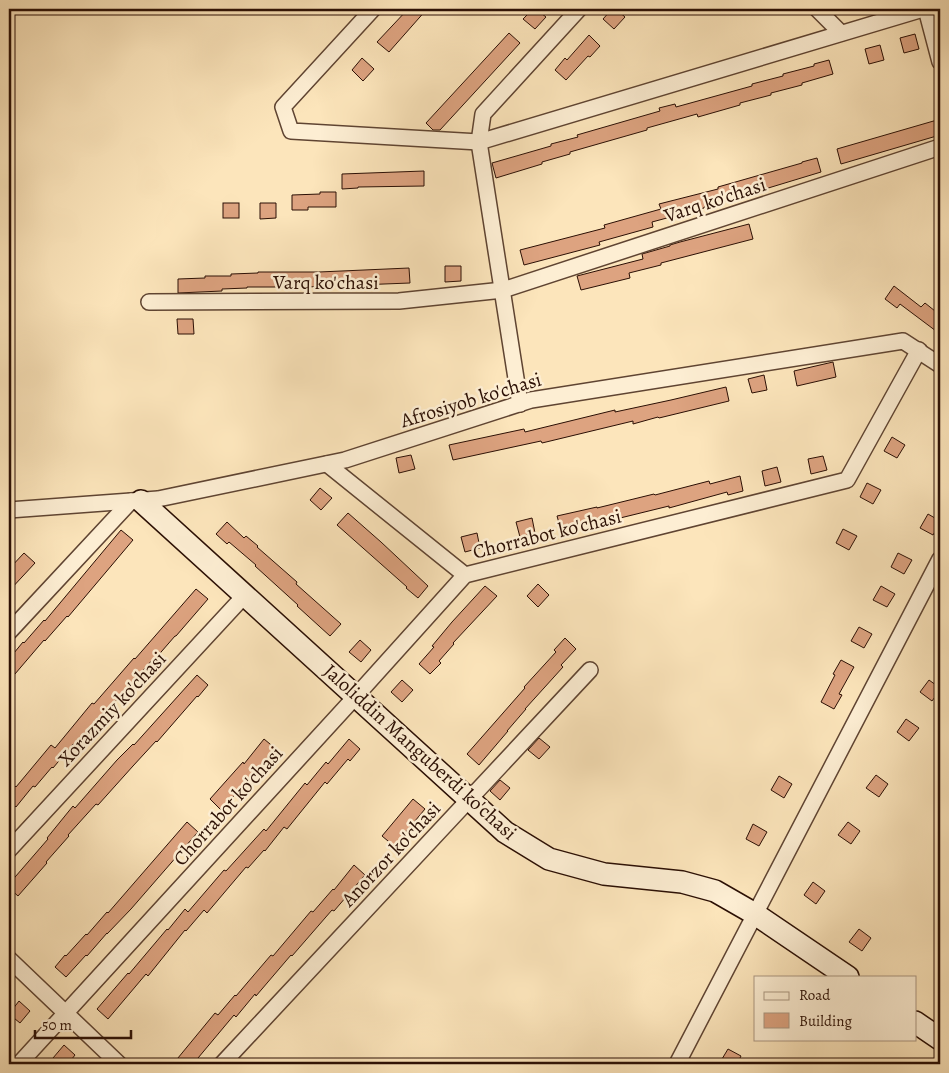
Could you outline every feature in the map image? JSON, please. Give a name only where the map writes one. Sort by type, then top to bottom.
[{"type":"street","points":[[373,9],[283,107],[290,131],[479,142],[924,9],[940,62]]},
{"type":"street","points":[[520,404],[479,142],[483,114],[579,9]]},
{"type":"street","points":[[817,9],[841,33]]},
{"type":"street","name":"Varq ko'chasi","points":[[149,302],[399,301],[503,290],[940,147]]},
{"type":"street","name":"Afrosiyob ko'chasi","points":[[9,510],[158,499],[345,460],[541,398],[904,341],[940,365]]},
{"type":"street","name":"Chorrabot ko'chasi","points":[[19,1064],[356,696],[465,574],[847,480],[918,350]]},
{"type":"street","points":[[327,464],[465,574]]},
{"type":"street","points":[[9,632],[136,501]]},
{"type":"street","name":"Jaloliddin Manguberdi ko'chasi","points":[[136,501],[245,595],[505,832],[549,859],[604,874],[682,882],[715,891],[755,914],[847,976]]},
{"type":"street","points":[[677,1064],[940,559]]},
{"type":"street","name":"Xorazmiy ko'chasi","points":[[9,850],[245,595]]},
{"type":"street","name":"Anorzor ko'chasi","points":[[222,1064],[590,670]]},
{"type":"street","points":[[9,959],[119,1064]]},
{"type":"street","points":[[916,1023],[940,1039]]},
{"type":"building","points":[[408,9],[427,9],[389,52],[377,42]]},
{"type":"building","points":[[533,9],[536,9],[546,17],[535,29],[523,19]]},
{"type":"building","points":[[612,9],[616,9],[625,17],[614,29],[603,19]]},
{"type":"building","points":[[509,33],[520,43],[440,130],[433,130],[426,123]]},
{"type":"building","points":[[915,34],[919,49],[904,53],[900,38]]},
{"type":"building","points":[[589,35],[600,46],[566,80],[555,70],[565,58],[567,60]]},
{"type":"building","points":[[880,45],[884,60],[869,64],[865,49]]},
{"type":"building","points":[[362,58],[374,69],[363,81],[352,70]]},
{"type":"building","points":[[829,60],[833,74],[802,83],[802,85],[698,117],[697,114],[647,128],[647,130],[570,152],[570,154],[542,162],[542,164],[496,178],[492,163],[551,146],[551,144],[578,137],[577,135],[660,111],[659,108],[675,104],[676,107],[752,86],[752,84],[783,76],[783,74]]},
{"type":"building","points":[[937,120],[940,135],[841,164],[837,149]]},
{"type":"building","points":[[817,158],[821,172],[652,222],[653,227],[599,242],[600,245],[524,265],[520,250],[605,228],[604,225],[661,209],[659,204],[718,189],[718,187]]},
{"type":"building","points":[[424,171],[424,186],[342,189],[342,174]]},
{"type":"building","points":[[320,192],[336,192],[336,207],[308,207],[308,210],[292,210],[292,195],[320,194]]},
{"type":"building","points":[[223,203],[239,203],[239,218],[223,218]]},
{"type":"building","points":[[260,203],[276,203],[276,218],[260,219]]},
{"type":"building","points":[[749,224],[753,239],[661,263],[661,265],[629,273],[630,278],[581,290],[577,276],[643,259],[642,254]]},
{"type":"building","points":[[445,266],[461,266],[461,281],[445,282]]},
{"type":"building","points":[[409,268],[410,283],[247,287],[222,289],[222,291],[178,293],[178,279],[205,278],[205,276],[231,276],[231,274],[258,272],[319,272]]},
{"type":"building","points":[[894,286],[921,307],[925,303],[940,315],[940,334],[900,304],[897,308],[885,299]]},
{"type":"building","points":[[177,319],[193,319],[194,334],[178,334]]},
{"type":"building","points":[[833,362],[836,377],[797,386],[794,371]]},
{"type":"building","points":[[764,375],[767,390],[752,393],[748,379]]},
{"type":"building","points":[[726,387],[729,401],[633,424],[633,421],[542,443],[541,441],[453,460],[449,445],[524,429],[525,432],[615,410],[615,412]]},
{"type":"building","points":[[892,437],[905,445],[897,458],[884,451]]},
{"type":"building","points":[[411,455],[415,469],[399,473],[396,458]]},
{"type":"building","points":[[823,456],[827,470],[811,474],[808,459]]},
{"type":"building","points":[[777,467],[781,482],[765,486],[762,471]]},
{"type":"building","points":[[740,476],[743,491],[728,495],[727,492],[669,508],[669,506],[561,530],[557,516],[655,495],[709,481],[710,484]]},
{"type":"building","points":[[867,483],[881,490],[873,504],[860,497]]},
{"type":"building","points":[[320,488],[332,498],[321,510],[310,500]]},
{"type":"building","points":[[348,513],[428,586],[418,598],[337,525]]},
{"type":"building","points":[[928,514],[940,521],[933,535],[920,528]]},
{"type":"building","points":[[532,518],[535,533],[520,537],[516,522]]},
{"type":"building","points":[[227,522],[244,538],[246,536],[258,546],[297,582],[296,584],[341,624],[330,636],[256,565],[229,542],[227,544],[216,534]]},
{"type":"building","points":[[843,529],[857,536],[849,550],[836,543]]},
{"type":"building","points":[[121,530],[133,540],[68,617],[44,640],[9,681],[9,659],[23,642],[45,621]]},
{"type":"building","points":[[477,533],[480,548],[465,552],[461,537]]},
{"type":"building","points":[[24,553],[35,563],[9,591],[9,569]]},
{"type":"building","points":[[898,553],[912,560],[904,574],[891,567]]},
{"type":"building","points":[[538,584],[549,595],[538,607],[527,596]]},
{"type":"building","points":[[485,586],[497,596],[453,643],[439,661],[441,663],[430,674],[419,664],[452,622]]},
{"type":"building","points":[[881,586],[895,594],[887,607],[873,600]]},
{"type":"building","points":[[196,589],[208,599],[155,659],[113,702],[76,746],[73,744],[16,807],[9,801],[9,791],[14,785],[16,787],[51,745],[55,748],[92,703],[94,704]]},
{"type":"building","points":[[859,627],[872,634],[864,648],[851,641]]},
{"type":"building","points":[[565,638],[576,649],[561,665],[563,667],[525,709],[479,765],[467,754],[556,652],[554,650]]},
{"type":"building","points":[[360,640],[371,650],[361,662],[349,652]]},
{"type":"building","points":[[841,660],[854,667],[839,694],[842,695],[834,709],[821,702]]},
{"type":"building","points":[[197,675],[208,685],[157,742],[68,835],[47,863],[18,896],[9,888],[9,884],[48,839],[73,806],[75,808]]},
{"type":"building","points":[[402,680],[413,690],[402,702],[391,692]]},
{"type":"building","points":[[929,680],[940,688],[932,701],[920,692]]},
{"type":"building","points":[[906,719],[919,728],[909,741],[897,732]]},
{"type":"building","points":[[539,738],[550,747],[539,759],[528,750]]},
{"type":"building","points":[[264,739],[276,749],[221,810],[210,799],[243,762],[244,764]]},
{"type":"building","points":[[349,739],[360,749],[350,761],[348,759],[327,784],[325,782],[287,829],[284,827],[265,851],[248,868],[246,867],[207,913],[204,910],[185,930],[148,976],[146,974],[108,1019],[97,1009],[185,909],[188,912],[224,870],[226,871],[264,829],[266,831],[305,783],[307,785],[326,762],[328,764]]},
{"type":"building","points":[[876,775],[888,784],[879,797],[866,788]]},
{"type":"building","points":[[779,776],[792,784],[784,798],[771,790]]},
{"type":"building","points":[[500,780],[510,788],[500,800],[490,791]]},
{"type":"building","points":[[413,799],[425,809],[394,846],[382,836]]},
{"type":"building","points":[[187,822],[198,832],[131,909],[66,977],[55,967],[108,913]]},
{"type":"building","points":[[848,822],[860,831],[851,844],[838,835]]},
{"type":"building","points":[[753,824],[767,832],[759,846],[746,839]]},
{"type":"building","points":[[354,865],[365,875],[334,911],[332,910],[236,1017],[234,1015],[193,1064],[173,1064],[215,1013],[218,1015],[236,996],[311,911],[313,912],[334,890]]},
{"type":"building","points":[[813,882],[825,891],[816,904],[804,895]]},
{"type":"building","points":[[859,929],[871,938],[862,951],[849,942]]},
{"type":"building","points":[[19,1001],[30,1011],[20,1023],[9,1014]]},
{"type":"building","points":[[64,1045],[75,1055],[68,1064],[61,1064],[53,1058]]},
{"type":"building","points":[[728,1049],[741,1056],[737,1064],[719,1064]]}]
